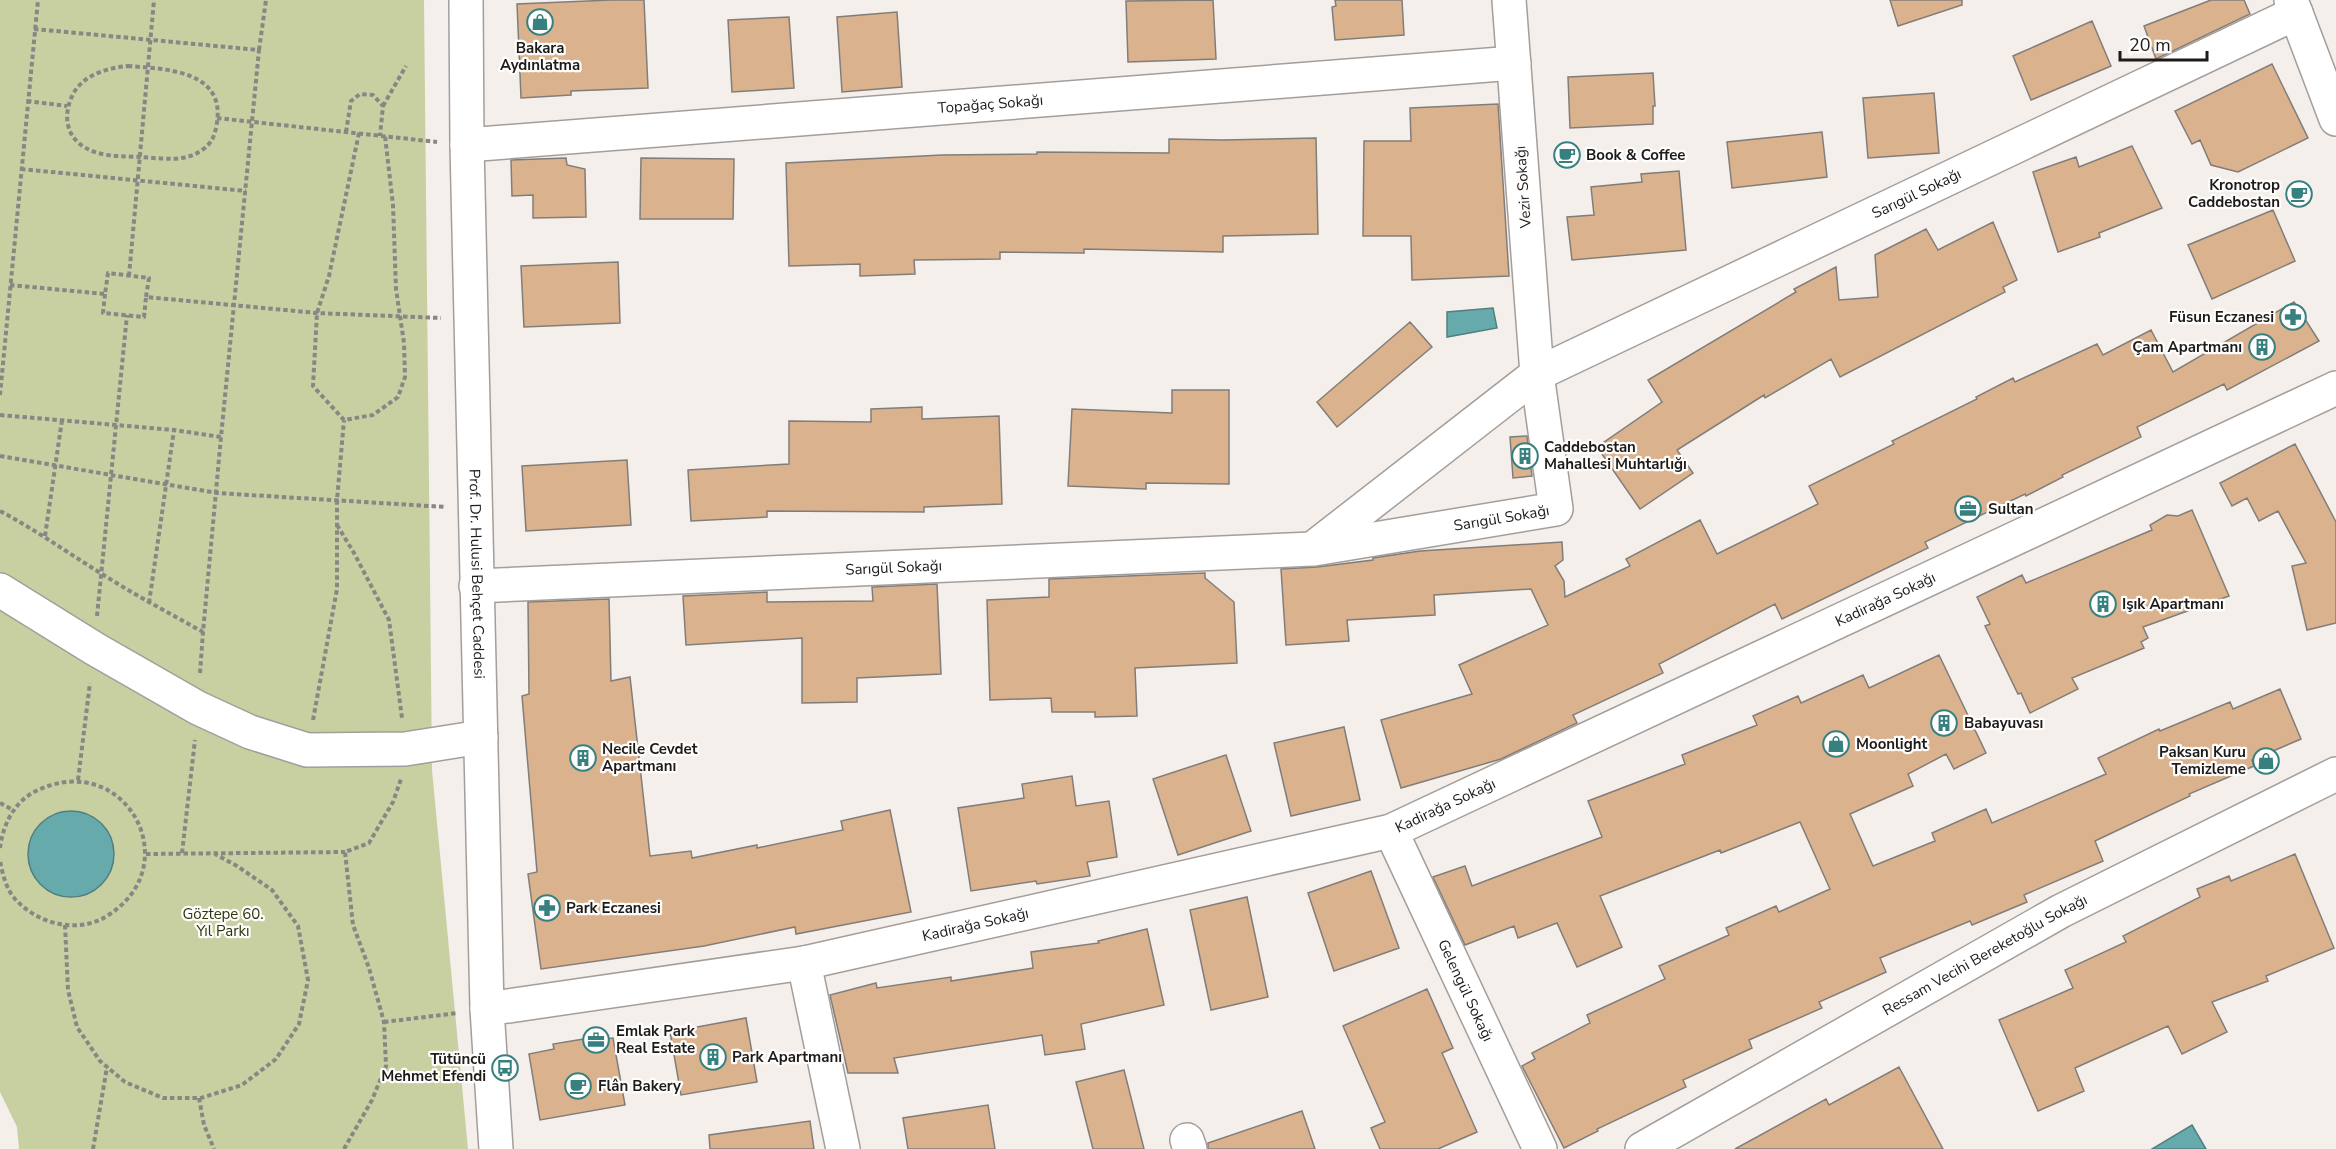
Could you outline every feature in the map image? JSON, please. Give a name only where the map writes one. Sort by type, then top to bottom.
[{"type":"street","name":"Prof. Dr. Hulusi Behçet Caddesi","points":[[466,0],[476,586],[487,1009],[496,1149]]},
{"type":"street","name":"Vezir Sokağı","points":[[1509,0],[1537,374]]},
{"type":"street","points":[[2294,7],[2336,119]]},
{"type":"street","name":"Sarıgül Sokağı","points":[[1312,549],[1537,374],[2294,7]]},
{"type":"street","name":"Topağaç Sokağı","points":[[467,145],[1514,63]]},
{"type":"street","name":"Sarıgül Sokağı","points":[[476,586],[1312,549],[1556,509],[1537,374]]},
{"type":"street","name":"Kadirağa Sokağı","points":[[487,1009],[804,963],[1391,831],[2336,388]]},
{"type":"street","points":[[0,590],[95,649],[198,708],[250,732],[307,750],[405,749],[481,737]]},
{"type":"street","name":"Ressam Vecihi Bereketoğlu Sokağı","points":[[1642,1149],[2061,912],[2336,774]]},
{"type":"street","name":"Gelengül Sokağı","points":[[1391,831],[1540,1149]]},
{"type":"street","points":[[804,963],[843,1149]]},
{"type":"path","points":[[0,395],[38,0]]},
{"type":"path","points":[[129,276],[154,0]]},
{"type":"path","points":[[0,511],[45,536],[149,603],[203,632],[259,50],[266,0]]},
{"type":"path","points":[[34,29],[259,50]]},
{"type":"path","points":[[344,420],[373,415],[398,397],[405,377],[404,343],[396,289],[393,205],[383,136],[383,106],[406,66]]},
{"type":"path","points":[[112,67],[147,68],[190,74],[214,95],[218,107],[211,143],[201,151],[184,158],[95,153],[81,145],[71,135],[66,122],[67,106],[75,90],[93,74],[112,67]]},
{"type":"path","points":[[346,132],[351,101],[360,94],[373,95],[383,106]]},
{"type":"path","points":[[27,101],[67,106]]},
{"type":"path","points":[[217,118],[467,145]]},
{"type":"path","points":[[307,750],[337,589],[337,500],[344,420],[313,386],[317,313],[329,276],[358,133]]},
{"type":"path","points":[[21,169],[246,191]]},
{"type":"path","points":[[108,273],[149,278],[144,317],[104,313],[105,294],[108,273]]},
{"type":"path","points":[[10,285],[105,294]]},
{"type":"path","points":[[146,297],[317,313],[471,320]]},
{"type":"path","points":[[78,780],[95,649],[100,573],[127,315]]},
{"type":"path","points":[[0,415],[174,430],[221,437]]},
{"type":"path","points":[[45,536],[62,420]]},
{"type":"path","points":[[149,603],[174,430]]},
{"type":"path","points":[[0,456],[217,493],[475,510]]},
{"type":"path","points":[[146,854],[345,852],[369,843],[393,802],[406,766],[399,680],[389,620],[337,525]]},
{"type":"path","points":[[0,848],[2,832],[13,810],[31,793],[54,783],[78,780],[99,785],[117,795],[132,811],[142,830],[146,854],[134,891],[121,907],[103,919],[83,925],[65,925],[36,916],[17,902],[4,880],[0,861]]},
{"type":"path","points":[[0,803],[13,810]]},
{"type":"path","points":[[344,1149],[372,1100],[386,1066],[384,1022],[369,968],[353,924],[345,852]]},
{"type":"path","points":[[65,925],[68,990],[77,1027],[100,1061],[125,1082],[163,1098],[199,1098],[242,1085],[276,1059],[299,1024],[308,980],[298,926],[272,890],[215,854]]},
{"type":"path","points":[[384,1022],[487,1009]]},
{"type":"path","points":[[93,1149],[107,1067]]},
{"type":"path","points":[[199,1098],[204,1125],[214,1149]]},
{"type":"green space","name":"Göztepe 60. Yıl Parkı","points":[[0,0],[424,0],[432,770],[468,1149],[19,1149],[17,1127],[0,1092]]},
{"type":"water","points":[[1493,308],[1497,328],[1447,337],[1447,312]]},
{"type":"water","points":[[63,811],[79,811],[102,823],[111,837],[114,854],[111,871],[102,885],[79,897],[63,897],[47,890],[35,878],[28,862],[28,846],[35,830],[47,818]]},
{"type":"water","points":[[2192,1125],[2206,1149],[2152,1149]]},
{"type":"building","points":[[644,0],[648,88],[571,91],[571,95],[521,98],[517,4]]},
{"type":"building","points":[[1213,0],[1216,59],[1128,62],[1126,1]]},
{"type":"building","points":[[1335,0],[1402,0],[1404,35],[1335,40],[1332,7],[1336,6]]},
{"type":"building","points":[[1890,0],[1962,0],[1962,5],[1898,26]]},
{"type":"building","points":[[2211,0],[2244,0],[2250,14],[2156,59],[2144,26]]},
{"type":"building","points":[[897,12],[902,87],[842,92],[837,17]]},
{"type":"building","points":[[789,17],[794,88],[732,92],[728,20]]},
{"type":"building","points":[[2092,21],[2111,66],[2031,100],[2013,56]]},
{"type":"building","points":[[2272,64],[2308,138],[2238,172],[2211,165],[2200,140],[2192,144],[2175,111]]},
{"type":"building","points":[[1653,73],[1655,106],[1653,106],[1653,124],[1570,128],[1568,77]]},
{"type":"building","points":[[1934,93],[1939,153],[1868,158],[1863,98]]},
{"type":"building","points":[[1498,104],[1509,276],[1412,280],[1411,236],[1363,236],[1364,141],[1411,141],[1410,108]]},
{"type":"building","points":[[1822,132],[1827,177],[1732,188],[1727,142]]},
{"type":"building","points":[[1316,138],[1318,234],[1223,236],[1223,252],[1084,249],[1084,253],[1000,252],[1000,259],[914,260],[915,274],[860,276],[860,264],[789,266],[786,163],[942,155],[1037,154],[1037,152],[1169,153],[1169,139]]},
{"type":"building","points":[[2132,146],[2162,208],[2099,233],[2100,237],[2058,252],[2033,172],[2076,157],[2079,167]]},
{"type":"building","points":[[566,158],[567,165],[585,169],[586,217],[533,218],[533,195],[512,196],[511,160]]},
{"type":"building","points":[[641,158],[734,159],[733,219],[640,219]]},
{"type":"building","points":[[1679,171],[1686,250],[1572,260],[1567,217],[1594,215],[1591,187],[1642,182],[1641,174]]},
{"type":"building","points":[[2273,210],[2295,261],[2212,299],[2188,245]]},
{"type":"building","points":[[1993,222],[2017,280],[2003,287],[2005,292],[1840,377],[1831,359],[1765,398],[1764,395],[1677,450],[1693,473],[1640,509],[1597,447],[1662,402],[1648,380],[1796,292],[1794,289],[1836,267],[1839,300],[1878,297],[1875,255],[1926,229],[1938,250]]},
{"type":"building","points":[[618,262],[620,323],[524,327],[521,266]]},
{"type":"building","points":[[2294,302],[2319,341],[2227,390],[2224,384],[2137,427],[2141,437],[2062,475],[2063,477],[2026,496],[2025,494],[1925,542],[1928,548],[1782,619],[1775,604],[1659,664],[1663,673],[1573,715],[1577,723],[1501,759],[1401,788],[1381,720],[1472,694],[1459,665],[1548,625],[1531,589],[1434,595],[1435,615],[1347,620],[1349,641],[1286,645],[1281,569],[1373,560],[1373,558],[1420,551],[1562,542],[1563,560],[1555,566],[1564,581],[1565,597],[1630,566],[1626,559],[1700,520],[1717,554],[1818,504],[1809,486],[1894,444],[1892,441],[1977,399],[1976,397],[2013,378],[2015,382],[2097,344],[2103,355],[2151,330],[2173,372]]},
{"type":"building","points":[[1410,322],[1432,347],[1337,427],[1317,402]]},
{"type":"building","points":[[1172,390],[1229,390],[1229,484],[1146,483],[1146,489],[1068,486],[1072,409],[1172,413]]},
{"type":"building","points":[[922,407],[922,419],[999,416],[1002,504],[924,507],[924,512],[767,511],[767,517],[691,521],[688,470],[789,464],[789,421],[871,422],[871,409]]},
{"type":"building","name":"Caddebostan Mahallesi Muhtarlığı","points":[[1527,436],[1532,476],[1513,478],[1510,437]]},
{"type":"building","points":[[2295,444],[2336,522],[2336,623],[2307,630],[2292,566],[2306,563],[2278,511],[2259,521],[2247,498],[2232,506],[2220,483]]},
{"type":"building","points":[[627,460],[631,525],[526,531],[522,466]]},
{"type":"building","points":[[2192,510],[2229,596],[2143,627],[2148,638],[2141,642],[2144,648],[2072,678],[2078,689],[2030,713],[2021,693],[2018,694],[1985,626],[1990,624],[1977,597],[2022,575],[2026,583],[2152,530],[2150,525],[2167,515],[2178,516]]},
{"type":"building","points":[[1205,573],[1205,578],[1234,602],[1237,663],[1135,668],[1137,716],[1095,717],[1095,712],[1052,712],[1051,698],[990,700],[987,600],[1049,597],[1049,579]]},
{"type":"building","points":[[937,584],[941,674],[857,678],[857,702],[802,703],[802,638],[686,645],[683,596],[767,592],[767,602],[873,601],[872,587]]},
{"type":"building","points":[[609,599],[611,681],[630,677],[650,856],[691,851],[692,858],[757,845],[757,848],[843,830],[841,821],[890,810],[911,912],[796,934],[795,927],[704,946],[541,969],[528,874],[537,872],[522,696],[529,694],[528,602]]},
{"type":"building","points":[[1939,655],[1986,753],[1954,769],[1946,754],[1908,774],[1913,786],[1850,814],[1873,866],[1935,841],[1932,833],[1986,809],[1992,823],[2106,774],[2098,758],[2159,729],[2160,731],[2230,702],[2233,709],[2280,689],[2301,739],[2252,760],[2254,766],[2189,794],[2190,796],[2095,841],[2103,861],[2024,895],[2027,902],[1972,925],[1970,921],[1880,958],[1886,972],[1819,1002],[1822,1008],[1749,1040],[1752,1048],[1683,1080],[1686,1087],[1597,1129],[1598,1131],[1564,1148],[1522,1066],[1535,1059],[1532,1053],[1590,1023],[1587,1015],[1665,979],[1659,966],[1729,935],[1726,928],[1776,906],[1779,912],[1830,889],[1800,822],[1600,896],[1622,947],[1577,967],[1557,923],[1518,938],[1514,926],[1465,945],[1433,877],[1465,866],[1472,886],[1602,837],[1588,801],[1685,764],[1682,755],[1757,725],[1753,716],[1798,696],[1801,703],[1863,675],[1869,688]]},
{"type":"building","points":[[1344,727],[1360,800],[1291,816],[1274,743]]},
{"type":"building","points":[[1226,755],[1251,831],[1178,855],[1153,779]]},
{"type":"building","points":[[1072,776],[1076,806],[1109,801],[1117,857],[1087,862],[1090,876],[971,891],[958,808],[1024,798],[1022,784]]},
{"type":"building","points":[[2295,854],[2334,948],[2266,976],[2268,981],[2212,1002],[2227,1032],[2182,1054],[2168,1026],[2075,1068],[2084,1091],[2038,1111],[1999,1020],[2073,988],[2065,970],[2126,942],[2123,936],[2200,897],[2197,889],[2229,876],[2231,881]]},
{"type":"building","points":[[1371,871],[1399,948],[1334,971],[1308,893]]},
{"type":"building","points":[[1247,897],[1268,997],[1211,1010],[1190,910]]},
{"type":"building","points":[[1147,929],[1164,1005],[1081,1024],[1085,1049],[1045,1055],[1042,1035],[894,1058],[898,1073],[848,1073],[830,995],[876,983],[877,988],[951,977],[951,981],[1033,968],[1031,952],[1099,943],[1098,941]]},
{"type":"building","points":[[1427,989],[1453,1048],[1442,1053],[1477,1132],[1438,1149],[1380,1149],[1371,1128],[1385,1122],[1343,1026]]},
{"type":"building","name":"Park Apartmanı","points":[[746,1018],[757,1082],[681,1095],[670,1032]]},
{"type":"building","name":"Flân Bakery","points":[[596,1037],[596,1040],[613,1038],[625,1105],[540,1120],[529,1054],[554,1049],[553,1044]]},
{"type":"building","points":[[1899,1067],[1943,1149],[1735,1149],[1826,1099],[1829,1105]]},
{"type":"building","points":[[1124,1070],[1144,1149],[1093,1149],[1076,1082]]},
{"type":"building","points":[[988,1105],[995,1149],[908,1149],[903,1118]]},
{"type":"building","points":[[1302,1111],[1315,1149],[1208,1149],[1208,1143]]},
{"type":"building","points":[[810,1121],[814,1149],[710,1149],[709,1135]]},
{"type":"place","name":"Bakara Aydınlatma","points":[[540,22]]},
{"type":"place","name":"Book & Coffee","points":[[1567,155]]},
{"type":"place","name":"Kronotrop Caddebostan","points":[[2299,194]]},
{"type":"place","name":"Füsun Eczanesi","points":[[2293,317]]},
{"type":"place","name":"Çam Apartmanı","points":[[2262,347]]},
{"type":"place","name":"Caddebostan Mahallesi Muhtarlığı","points":[[1525,456]]},
{"type":"place","name":"Sultan","points":[[1968,509]]},
{"type":"place","name":"Işık Apartmanı","points":[[2103,604]]},
{"type":"place","name":"Babayuvası","points":[[1944,723]]},
{"type":"place","name":"Moonlight","points":[[1836,744]]},
{"type":"place","name":"Necile Cevdet Apartmanı","points":[[583,758]]},
{"type":"place","name":"Paksan Kuru Temizleme","points":[[2266,761]]},
{"type":"place","name":"Park Eczanesi","points":[[547,908]]},
{"type":"place","name":"Emlak Park Real Estate","points":[[596,1040]]},
{"type":"place","name":"Park Apartmanı","points":[[713,1057]]},
{"type":"place","name":"Tütüncü Mehmet Efendi","points":[[505,1068]]},
{"type":"place","name":"Flân Bakery","points":[[578,1086]]}]
